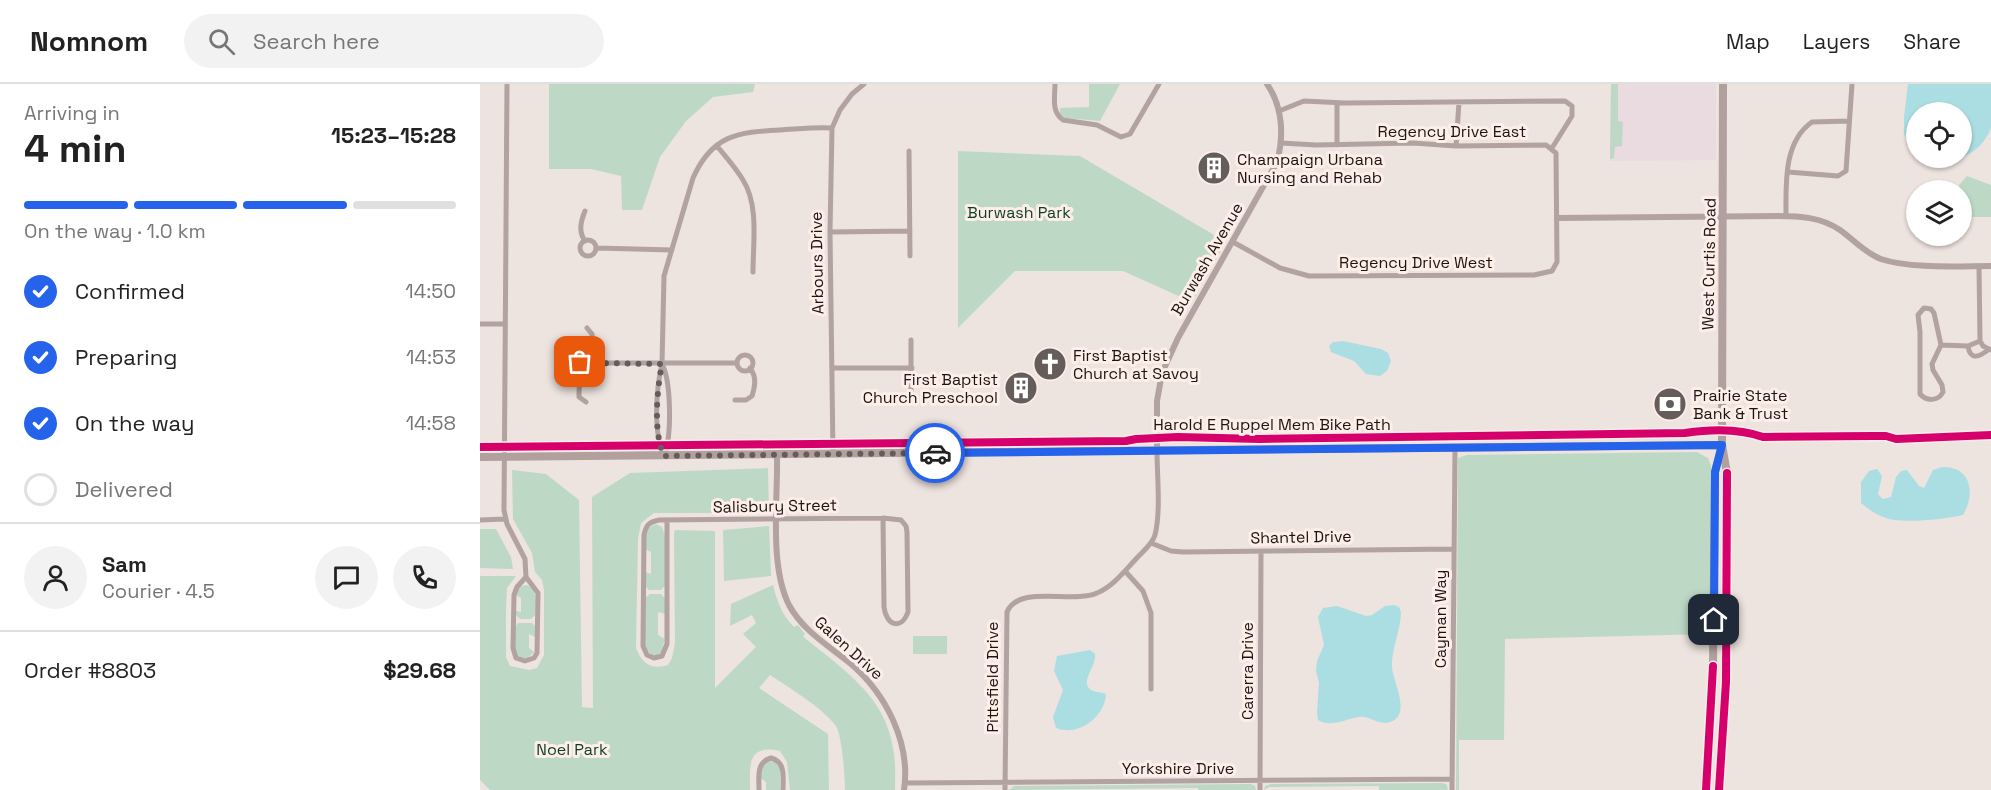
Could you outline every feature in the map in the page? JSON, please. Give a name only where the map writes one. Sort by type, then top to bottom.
[{"type":"main road","name":"West Curtis Road","points":[[1719,790],[1726,670],[1727,473],[1722,445],[1723,84]]},
{"type":"main road","name":"West Curtis Road","points":[[1707,790],[1713,683],[1715,472],[1722,445]]},
{"type":"main road","points":[[480,457],[1722,445]]},
{"type":"street","points":[[507,84],[505,519],[525,559],[526,577],[538,592],[537,654],[531,660],[525,661],[516,658],[513,648],[515,591],[526,577]]},
{"type":"street","name":"Arbours Drive","points":[[833,454],[830,232],[832,128],[840,110],[852,94],[864,84]]},
{"type":"street","points":[[1055,84],[1055,111],[1059,117],[1064,120],[1097,125],[1121,137],[1130,134],[1159,84]]},
{"type":"street","name":"Burwash Avenue","points":[[1157,451],[1156,401],[1162,373],[1178,338],[1273,171],[1281,143],[1279,111],[1267,84]]},
{"type":"street","points":[[1788,172],[1843,175],[1848,164],[1852,84]]},
{"type":"street","points":[[1279,111],[1304,101],[1337,103],[1568,102],[1573,108],[1572,116],[1552,148],[1556,153],[1557,218],[1723,216],[1809,218],[1827,223],[1871,254],[1889,261],[1919,265],[1991,266]]},
{"type":"street","points":[[1456,146],[1459,102]]},
{"type":"street","points":[[1337,103],[1337,145]]},
{"type":"street","points":[[1786,216],[1788,172],[1793,143],[1812,122],[1849,122]]},
{"type":"street","points":[[664,456],[659,445],[658,410],[662,364],[664,276],[693,178],[703,159],[717,146],[741,132],[832,128]]},
{"type":"street","name":"Regency Drive East","points":[[1281,143],[1546,145],[1552,148]]},
{"type":"street","points":[[717,146],[739,173],[749,192],[752,209],[753,272]]},
{"type":"street","points":[[909,151],[910,256]]},
{"type":"street","points":[[585,211],[581,232],[585,241]]},
{"type":"street","name":"Regency Drive West","points":[[1233,242],[1280,268],[1309,276],[1534,275],[1552,271],[1557,262],[1557,218]]},
{"type":"street","points":[[830,232],[910,231]]},
{"type":"street","points":[[585,241],[593,241],[597,248]]},
{"type":"street","points":[[585,241],[580,248],[583,255],[589,257],[594,255],[597,248]]},
{"type":"street","points":[[597,248],[672,250]]},
{"type":"street","points":[[1968,346],[1974,357],[1980,357],[1986,347],[1979,266]]},
{"type":"street","points":[[1924,308],[1931,309],[1934,313],[1941,345],[1932,364],[1942,385],[1943,393],[1939,398],[1925,398],[1920,394],[1920,332],[1917,321],[1918,313],[1924,308]]},
{"type":"street","points":[[480,324],[505,324]]},
{"type":"street","points":[[586,328],[592,334],[591,356]]},
{"type":"street","points":[[911,340],[912,393]]},
{"type":"street","points":[[1941,345],[1986,347]]},
{"type":"street","points":[[742,355],[749,356],[753,362],[750,368],[742,370],[737,363],[742,355]]},
{"type":"street","points":[[591,356],[596,363]]},
{"type":"street","points":[[585,370],[580,364],[581,359],[591,356]]},
{"type":"street","points":[[596,363],[737,363]]},
{"type":"street","points":[[585,370],[592,370],[596,363]]},
{"type":"street","points":[[662,364],[669,380],[669,445],[664,456]]},
{"type":"street","points":[[735,400],[746,400],[752,396],[755,386],[754,373],[750,368]]},
{"type":"street","points":[[832,368],[912,368]]},
{"type":"street","points":[[585,370],[581,376],[579,397],[586,402]]},
{"type":"street","points":[[658,410],[669,410]]},
{"type":"street","name":"Cayman Way","points":[[1452,790],[1455,448]]},
{"type":"street","points":[[1151,543],[1155,536],[1157,521],[1157,451]]},
{"type":"street","name":"Galen Drive","points":[[777,455],[777,519],[781,584],[790,606],[808,630],[863,675],[879,694],[891,716],[900,743],[904,787]]},
{"type":"street","points":[[884,518],[901,520],[907,532],[908,612],[903,621],[897,623],[890,622],[884,607],[884,518]]},
{"type":"street","name":"Salisbury Street","points":[[668,520],[884,518]]},
{"type":"street","points":[[480,520],[505,519]]},
{"type":"street","points":[[668,520],[667,644],[662,656],[654,658],[646,655],[643,646],[644,535],[648,524],[652,521],[668,520]]},
{"type":"street","name":"Shantel Drive","points":[[1151,543],[1171,551],[1454,549]]},
{"type":"street","name":"Pittsfield Drive","points":[[1005,790],[1006,615],[1009,607],[1021,598],[1081,597],[1096,594],[1125,571],[1151,543]]},
{"type":"street","name":"Carerra Drive","points":[[1260,790],[1261,551]]},
{"type":"street","points":[[1125,571],[1143,591],[1151,613],[1151,689]]},
{"type":"street","points":[[759,790],[761,764],[771,758],[779,761],[782,767],[783,790]]},
{"type":"street","name":"Yorkshire Drive","points":[[904,787],[1005,782],[1452,779]]},
{"type":"shaded area","points":[[1611,84],[1716,84],[1716,160],[1610,161]]},
{"type":"green space","points":[[549,84],[755,84],[753,92],[713,97],[686,121],[660,157],[642,210],[622,210],[621,176],[591,169],[549,169]]},
{"type":"green space","points":[[1089,84],[1120,84],[1100,121],[1065,118],[1060,115],[1060,108],[1089,107]]},
{"type":"green space","points":[[1611,84],[1618,84],[1618,121],[1623,122],[1622,146],[1615,147],[1614,158],[1610,159]]},
{"type":"green space","name":"Burwash Park","points":[[958,151],[1080,156],[1226,242],[1192,302],[1123,271],[1015,271],[958,328]]},
{"type":"green space","points":[[1967,176],[1991,185],[1991,217],[1972,217],[1972,180],[1964,180]]},
{"type":"green space","points":[[1697,452],[1708,458],[1711,466],[1710,634],[1505,639],[1504,740],[1459,740],[1459,790],[1456,790],[1458,458],[1467,455]]},
{"type":"green space","name":"Noel Park","points":[[768,468],[769,513],[654,513],[641,523],[638,539],[636,648],[644,662],[657,667],[668,665],[675,643],[675,530],[715,531],[715,688],[756,647],[743,634],[756,623],[752,615],[730,626],[731,604],[773,585],[780,608],[786,618],[794,627],[798,625],[806,639],[861,686],[881,713],[889,730],[894,753],[895,790],[845,790],[844,767],[836,726],[814,705],[770,675],[759,688],[828,734],[829,790],[790,790],[787,762],[780,751],[761,750],[756,753],[751,764],[750,790],[490,790],[480,780],[480,576],[516,576],[507,588],[506,657],[510,666],[529,670],[537,668],[544,655],[544,590],[542,580],[535,572],[532,553],[513,519],[512,470],[546,474],[579,500],[582,707],[593,708],[592,497],[630,473]]},
{"type":"green space","points":[[656,524],[662,527],[665,536],[665,586],[661,590],[649,590],[645,586],[645,572],[651,574],[651,552],[645,549],[645,536],[648,528]]},
{"type":"green space","points":[[769,526],[771,576],[724,581],[723,530]]},
{"type":"green space","points":[[480,529],[496,529],[511,557],[513,569],[480,568]]},
{"type":"green space","points":[[527,585],[535,594],[535,615],[531,619],[520,619],[516,611],[521,612],[521,598],[516,595],[516,591],[521,586]]},
{"type":"green space","points":[[650,594],[661,594],[665,598],[665,614],[658,612],[658,635],[665,639],[661,653],[656,655],[650,654],[645,648],[645,598]]},
{"type":"green space","points":[[518,623],[532,623],[535,626],[535,637],[529,634],[529,648],[534,652],[527,659],[517,656],[516,652],[514,634]]},
{"type":"green space","points":[[913,636],[947,636],[947,654],[913,654]]},
{"type":"green space","points":[[768,761],[775,762],[780,768],[780,790],[766,790],[766,782],[760,778],[762,767]]},
{"type":"green space","points":[[1443,783],[1447,785],[1448,790],[1379,790],[1379,786],[1269,787],[1264,790],[1265,786],[1271,784]]},
{"type":"green space","points":[[1251,784],[1256,790],[1198,790],[1198,788],[1009,790],[1014,786]]},
{"type":"water","points":[[1908,84],[1991,84],[1991,127],[1984,141],[1972,152],[1972,102],[1906,102],[1906,137],[1904,117]]},
{"type":"water","points":[[1343,341],[1381,349],[1388,353],[1391,361],[1387,371],[1380,376],[1366,374],[1354,361],[1331,352],[1329,346],[1333,342]]},
{"type":"water","points":[[1942,467],[1959,471],[1968,482],[1969,498],[1963,515],[1924,520],[1893,520],[1876,514],[1861,503],[1861,482],[1869,471],[1877,469],[1882,476],[1878,494],[1883,499],[1891,497],[1896,477],[1901,471],[1907,470],[1919,486],[1924,488],[1933,470]]},
{"type":"water","points":[[1337,606],[1366,616],[1372,615],[1385,606],[1399,607],[1401,612],[1392,660],[1400,698],[1400,713],[1386,723],[1363,717],[1333,723],[1318,720],[1319,683],[1316,671],[1317,661],[1324,645],[1318,617],[1323,608]]},
{"type":"water","points":[[1090,650],[1095,654],[1095,659],[1087,683],[1091,690],[1106,694],[1101,710],[1089,723],[1081,727],[1073,730],[1056,728],[1053,717],[1063,690],[1054,671],[1057,656]]},
{"type":"cycle path","name":"Harold E Ruppel Mem Bike Path","points":[[480,447],[1126,441],[1178,437],[1260,439],[1685,433],[1715,430],[1744,432],[1763,437],[1886,436],[1896,439],[1991,435]]},
{"type":"cycle path","points":[[1719,790],[1726,682],[1727,473]]},
{"type":"cycle path","points":[[1706,790],[1713,666]]},
{"type":"way so far","points":[[580,362],[587,355],[596,360],[596,363],[662,364],[658,410],[659,445],[664,456],[935,453]]},
{"type":"place","name":"Champaign Urbana Nursing and Rehab","points":[[1214,168]]},
{"type":"place","name":"First Baptist Church at Savoy","points":[[1050,364]]},
{"type":"place","name":"First Baptist Church Preschool","points":[[1021,388]]},
{"type":"place","name":"Prairie State Bank & Trust","points":[[1670,404]]},
{"type":"route","points":[[935,453],[1722,445],[1715,472],[1714,620]]}]
